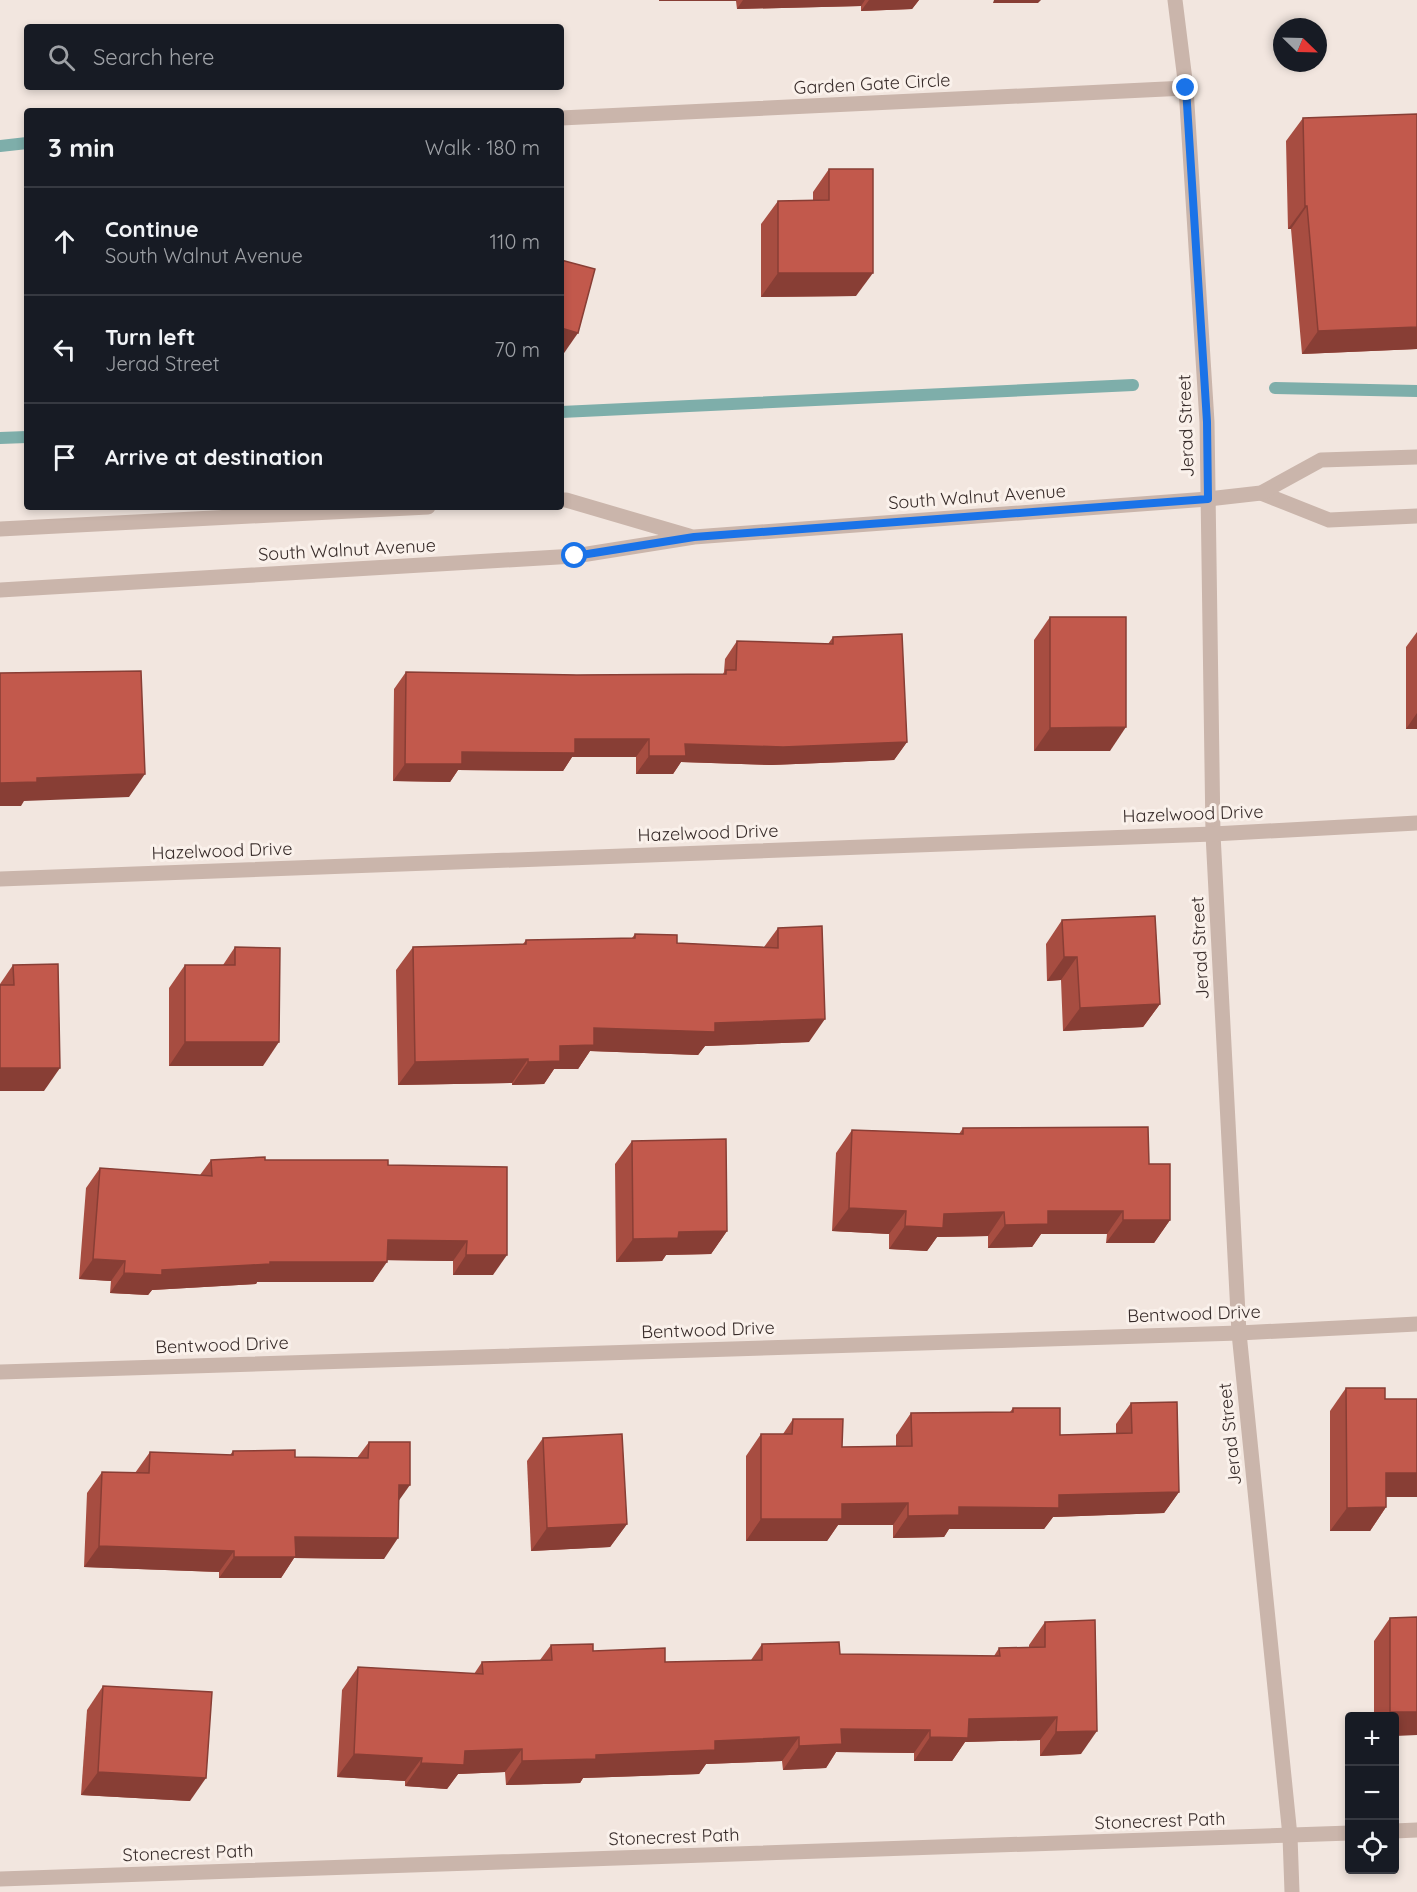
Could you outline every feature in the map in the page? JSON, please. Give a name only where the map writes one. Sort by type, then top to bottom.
[{"type":"street","name":"Jerad Street","points":[[1175,0],[1186,88],[1207,422],[1213,834],[1239,1333],[1290,1836],[1292,1892]]},
{"type":"street","name":"Garden Gate Circle","points":[[564,118],[1186,88]]},
{"type":"street","name":"South Walnut Avenue","points":[[0,590],[575,556],[694,537],[1208,499],[1261,493],[1322,460],[1417,457]]},
{"type":"street","name":"South Walnut Avenue","points":[[1261,493],[1329,520],[1417,516]]},
{"type":"street","name":"South Walnut Avenue","points":[[564,500],[694,537]]},
{"type":"street","points":[[0,529],[370,510]]},
{"type":"street","name":"Hazelwood Drive","points":[[0,879],[1213,834],[1417,823]]},
{"type":"street","name":"Bentwood Drive","points":[[0,1372],[1239,1333],[1417,1324]]},
{"type":"street","points":[[1399,1831],[1417,1830]]},
{"type":"street","name":"Stonecrest Path","points":[[0,1879],[1345,1833]]},
{"type":"building","points":[[1417,114],[1417,327],[1318,331],[1307,206],[1305,206],[1303,118]]},
{"type":"building","points":[[829,169],[873,169],[873,273],[778,273],[778,201],[829,200]]},
{"type":"building","points":[[564,261],[595,269],[578,333],[564,329]]},
{"type":"building","points":[[1050,617],[1126,617],[1126,727],[1050,728]]},
{"type":"building","points":[[902,634],[907,742],[783,747],[685,744],[686,756],[649,756],[649,739],[575,739],[575,753],[462,752],[462,764],[405,764],[406,672],[577,675],[726,674],[726,670],[736,670],[737,641],[833,644],[833,637]]},
{"type":"building","points":[[141,671],[145,774],[37,778],[37,782],[0,783],[0,673]]},
{"type":"building","points":[[1155,916],[1160,1004],[1080,1008],[1077,957],[1064,957],[1062,920]]},
{"type":"building","points":[[822,926],[825,1019],[715,1023],[715,1032],[594,1028],[594,1045],[560,1046],[560,1061],[528,1062],[528,1059],[415,1062],[413,947],[526,944],[526,940],[635,938],[635,934],[677,935],[677,943],[778,948],[778,928]]},
{"type":"building","points":[[235,947],[280,948],[279,1042],[185,1042],[185,965],[235,965]]},
{"type":"building","points":[[58,964],[60,1068],[0,1068],[0,985],[14,985],[13,965]]},
{"type":"building","points":[[1148,1127],[1149,1164],[1170,1164],[1170,1220],[1123,1220],[1123,1211],[1048,1211],[1048,1224],[1005,1225],[1004,1212],[944,1214],[943,1228],[905,1226],[906,1211],[849,1208],[852,1130],[963,1134],[963,1128]]},
{"type":"building","points":[[726,1139],[727,1231],[679,1232],[678,1238],[633,1239],[632,1141]]},
{"type":"building","points":[[265,1157],[265,1160],[388,1160],[388,1165],[507,1167],[507,1255],[466,1255],[467,1241],[388,1240],[387,1262],[270,1262],[270,1264],[162,1270],[162,1275],[124,1273],[125,1261],[93,1259],[100,1168],[212,1176],[211,1160]]},
{"type":"building","points":[[1346,1388],[1385,1388],[1385,1399],[1417,1399],[1417,1473],[1386,1473],[1386,1507],[1347,1508]]},
{"type":"building","points":[[1177,1402],[1179,1492],[1059,1495],[1059,1508],[959,1507],[959,1515],[908,1516],[908,1503],[842,1504],[842,1519],[761,1519],[761,1434],[792,1434],[793,1419],[843,1419],[842,1447],[912,1446],[911,1413],[1013,1412],[1013,1408],[1060,1408],[1060,1435],[1132,1433],[1131,1403]]},
{"type":"building","points":[[622,1434],[627,1524],[547,1528],[543,1438]]},
{"type":"building","points":[[369,1442],[410,1442],[410,1485],[399,1485],[398,1538],[295,1537],[296,1557],[234,1557],[234,1551],[99,1546],[102,1472],[149,1473],[150,1452],[233,1455],[233,1451],[295,1450],[295,1457],[368,1458]]},
{"type":"building","points":[[1417,1617],[1417,1712],[1390,1712],[1390,1618]]},
{"type":"building","points":[[1095,1620],[1097,1731],[1056,1732],[1057,1717],[969,1719],[968,1738],[930,1737],[930,1730],[841,1729],[842,1744],[799,1746],[799,1737],[715,1741],[715,1750],[596,1755],[596,1759],[522,1761],[522,1749],[465,1751],[464,1765],[421,1763],[422,1758],[354,1754],[358,1667],[483,1674],[482,1662],[552,1660],[551,1645],[593,1644],[593,1651],[665,1648],[665,1662],[762,1660],[762,1644],[839,1642],[840,1654],[1000,1656],[999,1648],[1045,1647],[1045,1622]]},
{"type":"building","points":[[103,1686],[212,1692],[206,1778],[98,1772]]},
{"type":"waterway","points":[[0,146],[24,143]]},
{"type":"waterway","points":[[564,412],[1133,385]]},
{"type":"waterway","points":[[1275,388],[1417,391]]},
{"type":"waterway","points":[[0,438],[24,437]]},
{"type":"route","points":[[575,556],[694,537],[1208,499],[1207,422],[1186,88]]}]
